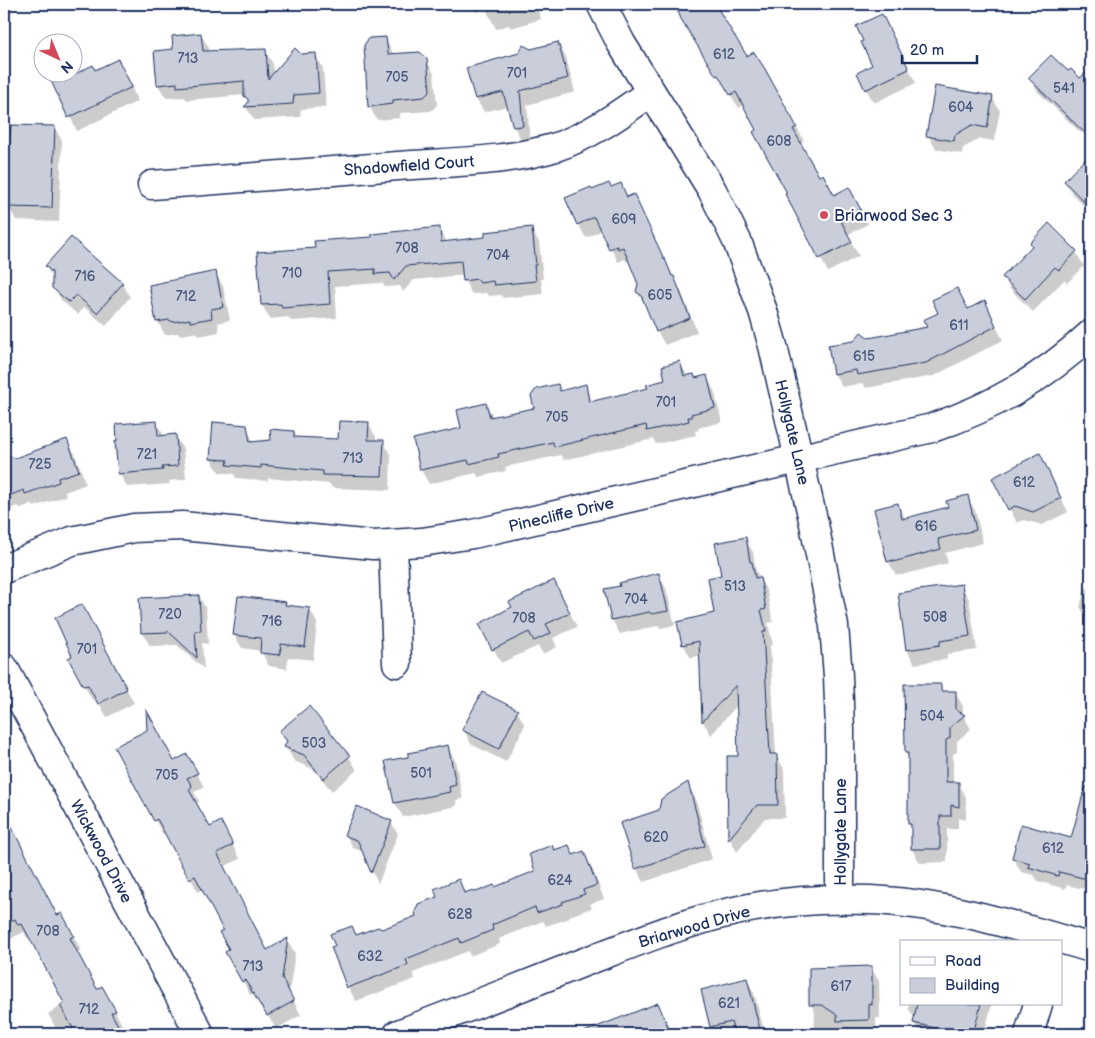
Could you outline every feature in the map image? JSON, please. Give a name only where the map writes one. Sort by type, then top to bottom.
[{"type":"street","name":"Hollygate Lane","points":[[601,4],[621,43],[712,190],[737,241],[763,311],[773,346],[800,459],[834,626],[840,730],[840,900]]},
{"type":"street","name":"Shadowfield Court","points":[[152,185],[473,160],[529,153],[557,146],[587,134],[610,122],[652,92]]},
{"type":"street","name":"Pinecliffe Drive","points":[[4,569],[72,541],[134,528],[182,526],[373,545],[422,542],[473,534],[932,428],[968,415],[1005,398],[1033,381],[1066,357],[1091,334]]},
{"type":"street","points":[[393,545],[397,663]]},
{"type":"street","name":"Wickwood Drive","points":[[4,668],[200,1034]]},
{"type":"street","name":"Briarwood Drive","points":[[398,1034],[671,929],[735,911],[795,902],[871,900],[926,906],[963,913],[1058,940]]},
{"type":"street","name":"Briarwood Drive","points":[[1062,941],[1091,948]]},
{"type":"street","points":[[1030,1034],[1037,1006]]},
{"type":"building","points":[[675,4],[715,4],[747,56],[754,52],[797,127],[793,129],[819,176],[823,174],[834,195],[849,187],[861,210],[841,221],[852,242],[819,259],[785,194],[787,193],[753,132],[756,130],[736,92],[730,95],[718,75],[716,76],[681,19]]},
{"type":"building","points":[[882,14],[909,69],[865,90],[857,73],[872,65],[856,26]]},
{"type":"building","points":[[201,33],[203,51],[266,49],[268,79],[295,48],[301,54],[316,53],[319,93],[294,95],[293,104],[244,107],[248,103],[248,99],[244,96],[244,81],[177,87],[177,83],[157,85],[154,51],[173,49],[172,36]]},
{"type":"building","points":[[386,37],[388,54],[420,52],[427,59],[430,91],[424,97],[393,100],[393,104],[368,107],[364,45],[369,38]]},
{"type":"building","points":[[558,42],[568,78],[520,91],[523,126],[513,127],[503,92],[475,99],[466,68],[519,53],[523,45],[531,49]]},
{"type":"building","points":[[1051,55],[1068,71],[1071,69],[1080,78],[1091,68],[1091,139],[1028,78]]},
{"type":"building","points":[[118,59],[132,87],[68,118],[52,82],[82,82],[82,70],[93,65],[95,70]]},
{"type":"building","points":[[935,86],[993,96],[987,128],[972,125],[955,135],[954,141],[926,136]]},
{"type":"building","points":[[11,125],[55,126],[52,208],[7,207],[8,197],[5,194],[4,183],[4,150],[9,150]]},
{"type":"building","points":[[1091,153],[1091,209],[1064,181]]},
{"type":"building","points":[[609,183],[611,187],[621,183],[627,197],[634,194],[672,276],[674,276],[690,318],[656,332],[641,295],[636,292],[638,284],[623,247],[618,249],[617,246],[609,249],[594,217],[577,225],[565,198],[591,187],[592,190]]},
{"type":"building","points":[[1049,223],[1077,251],[1059,270],[1055,267],[1025,299],[1002,277],[1032,246],[1030,243]]},
{"type":"building","points":[[440,227],[441,242],[485,237],[485,232],[532,227],[536,281],[494,285],[493,281],[480,283],[477,279],[463,281],[461,261],[406,266],[394,280],[390,273],[375,274],[375,269],[328,272],[330,304],[282,308],[281,304],[261,305],[257,252],[315,248],[314,241],[372,237],[372,234]]},
{"type":"building","points":[[71,237],[123,283],[97,313],[76,295],[69,302],[52,288],[52,272],[45,266]]},
{"type":"building","points":[[216,271],[223,307],[211,309],[212,318],[190,322],[190,319],[156,322],[149,285]]},
{"type":"building","points":[[957,288],[968,309],[985,300],[996,326],[926,363],[857,375],[856,370],[833,374],[828,345],[854,341],[861,332],[869,338],[927,327],[923,320],[938,313],[932,300]]},
{"type":"building","points":[[680,361],[684,376],[694,374],[695,378],[707,375],[715,408],[691,414],[692,417],[688,417],[689,421],[647,431],[646,425],[554,447],[553,442],[498,454],[499,457],[469,464],[468,460],[420,470],[413,439],[461,428],[457,410],[486,403],[490,417],[534,408],[531,396],[536,389],[558,384],[560,391],[586,384],[589,402],[648,388],[646,385],[665,380],[662,366]]},
{"type":"building","points":[[157,421],[158,436],[176,434],[178,466],[162,467],[163,470],[118,474],[115,441],[117,441],[116,424]]},
{"type":"building","points":[[339,421],[369,422],[368,440],[384,440],[382,476],[323,475],[323,471],[261,465],[261,468],[227,465],[228,460],[210,459],[213,422],[247,425],[250,442],[271,440],[270,429],[294,431],[294,437],[338,439]]},
{"type":"building","points":[[67,439],[79,471],[58,478],[59,482],[25,494],[24,490],[11,495],[9,492],[4,494],[4,454],[15,458]]},
{"type":"building","points":[[1040,453],[1061,498],[1033,512],[1015,506],[1008,510],[992,478]]},
{"type":"building","points":[[968,495],[976,530],[938,539],[941,549],[887,562],[874,509],[898,503],[902,519],[948,507],[946,501]]},
{"type":"building","points":[[746,537],[750,562],[752,562],[755,578],[760,577],[766,609],[761,610],[766,631],[763,632],[770,754],[777,754],[778,805],[757,805],[728,840],[727,756],[738,756],[736,685],[702,722],[699,641],[682,645],[677,622],[714,613],[708,578],[721,575],[715,543]]},
{"type":"building","points":[[659,573],[668,611],[652,614],[649,612],[611,620],[604,589],[620,586],[619,583]]},
{"type":"building","points":[[554,580],[570,613],[546,624],[551,633],[534,641],[529,632],[492,650],[479,624],[512,607],[509,602]]},
{"type":"building","points":[[962,584],[970,636],[940,641],[940,645],[906,650],[898,593]]},
{"type":"building","points":[[199,595],[201,631],[195,631],[197,658],[169,632],[141,633],[139,598]]},
{"type":"building","points":[[238,596],[286,602],[285,605],[310,608],[305,647],[281,644],[280,655],[260,653],[261,638],[233,635]]},
{"type":"building","points":[[82,604],[127,689],[98,704],[88,685],[83,686],[68,658],[72,656],[55,618]]},
{"type":"building","points":[[904,684],[941,684],[941,691],[956,691],[956,710],[965,715],[950,727],[950,738],[946,740],[946,782],[959,782],[959,807],[951,805],[951,816],[940,816],[940,849],[911,849],[911,824],[908,824],[908,753],[905,753]]},
{"type":"building","points":[[482,692],[518,710],[499,749],[462,730]]},
{"type":"building","points":[[309,706],[350,756],[323,779],[304,755],[284,747],[287,741],[279,731]]},
{"type":"building","points":[[146,709],[174,761],[187,754],[198,773],[187,778],[192,786],[189,790],[210,827],[221,821],[233,845],[217,853],[267,950],[288,938],[282,978],[294,1001],[267,1016],[245,980],[242,982],[225,952],[229,949],[219,932],[223,930],[195,876],[189,879],[157,819],[154,821],[114,747],[147,730]]},
{"type":"building","points":[[448,745],[456,785],[449,787],[450,792],[394,803],[385,761],[408,757],[408,753]]},
{"type":"building","points":[[688,782],[705,846],[635,869],[620,823],[659,810],[661,799]]},
{"type":"building","points":[[1085,787],[1091,787],[1091,880],[1059,872],[1058,876],[1028,867],[1030,863],[1012,858],[1021,824],[1071,838]]},
{"type":"building","points":[[357,806],[392,821],[371,873],[358,841],[344,835]]},
{"type":"building","points":[[4,812],[57,915],[62,913],[74,936],[70,938],[97,989],[102,986],[116,1011],[111,1013],[123,1034],[76,1034],[60,1005],[64,1003],[22,924],[18,925],[15,919],[4,924]]},
{"type":"building","points":[[552,845],[554,850],[569,845],[573,855],[584,851],[597,885],[583,890],[585,894],[562,902],[563,904],[537,913],[535,907],[492,925],[493,930],[461,943],[459,938],[406,959],[408,965],[347,988],[331,947],[335,946],[330,934],[352,926],[356,935],[378,927],[382,929],[416,916],[415,912],[418,904],[437,897],[434,889],[459,879],[464,893],[473,890],[476,892],[494,885],[495,887],[535,871],[529,854]]},
{"type":"building","points":[[872,966],[872,1005],[869,1004],[869,1020],[837,1021],[837,1015],[822,1005],[809,1005],[809,968]]},
{"type":"building","points":[[747,978],[761,1034],[735,1034],[731,1022],[710,1027],[701,990]]},
{"type":"building","points":[[658,1003],[671,1034],[581,1033]]},
{"type":"building","points":[[917,1006],[980,1006],[973,1034],[943,1034],[940,1029],[913,1023]]},
{"type":"place","name":"Briarwood Sec 3","points":[[824,215]]}]
